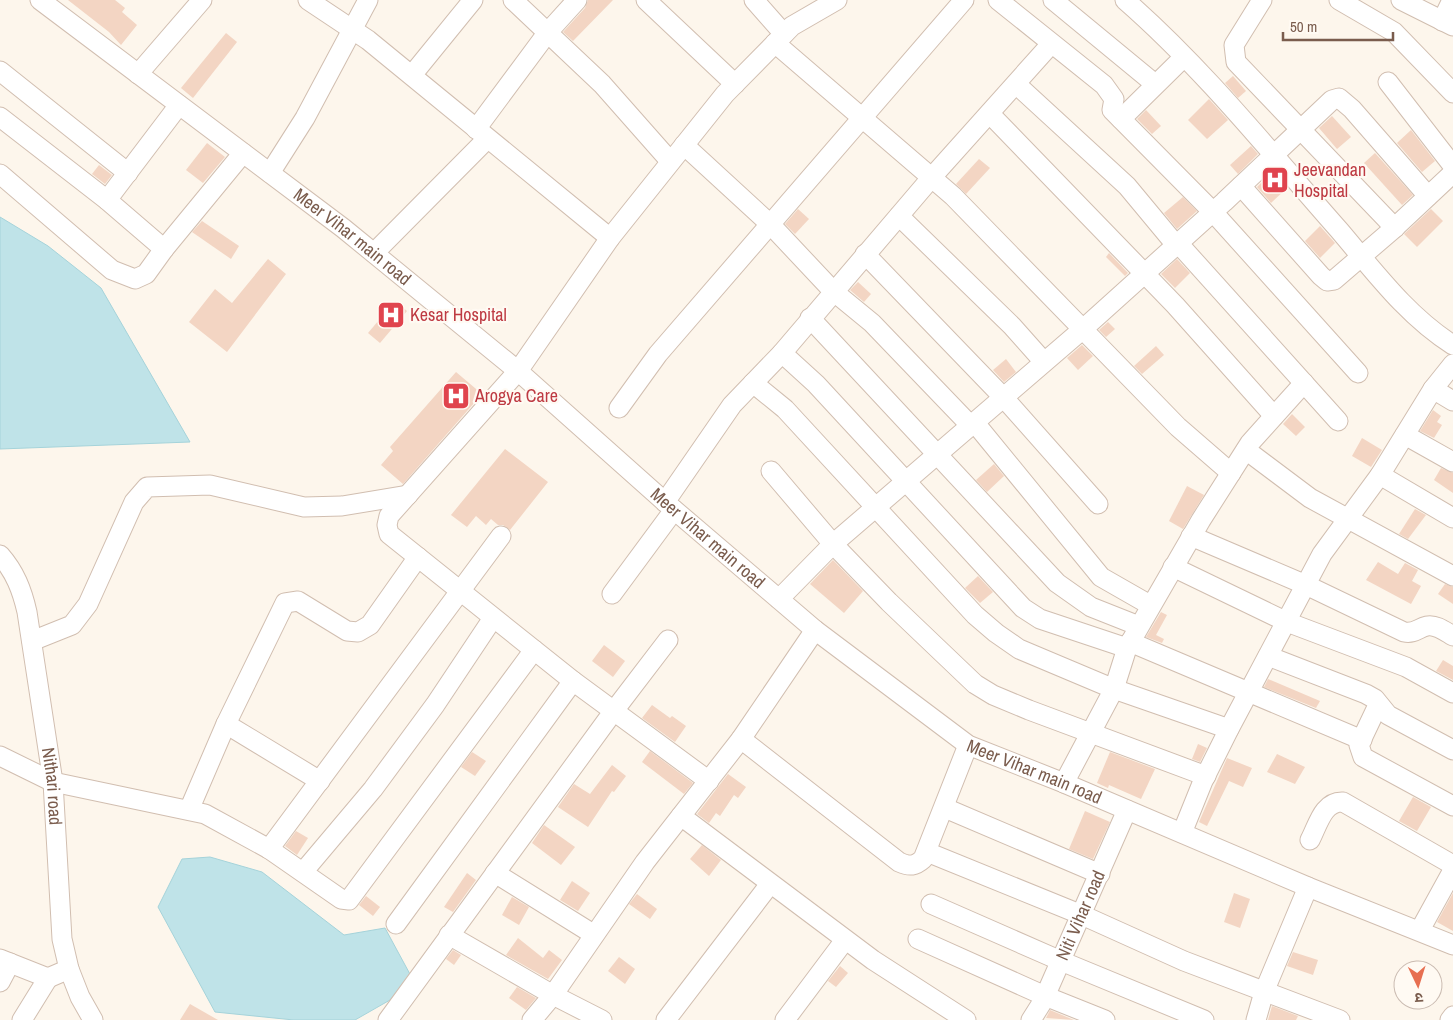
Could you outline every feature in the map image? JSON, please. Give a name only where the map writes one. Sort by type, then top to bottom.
[{"type":"street","points":[[138,74],[202,0]]},
{"type":"street","points":[[308,0],[412,75],[610,238]]},
{"type":"street","points":[[270,173],[305,118],[368,0]]},
{"type":"street","points":[[412,75],[473,0]]},
{"type":"street","points":[[513,0],[602,84],[670,161]]},
{"type":"street","points":[[374,253],[482,134],[548,32],[577,0]]},
{"type":"street","points":[[646,0],[735,84]]},
{"type":"street","points":[[754,0],[780,39],[863,119],[952,196],[1178,427],[1231,472]]},
{"type":"street","points":[[708,781],[613,712],[460,592],[389,534],[386,525],[389,516],[518,371],[610,238],[670,161],[735,84],[792,26],[837,0]]},
{"type":"street","points":[[619,408],[658,354],[964,0]]},
{"type":"street","points":[[998,0],[1110,92],[1114,99],[1112,110],[1213,212],[1358,373]]},
{"type":"street","points":[[1053,0],[1156,84]]},
{"type":"street","points":[[1125,0],[1164,35],[1274,155],[1402,303],[1437,335],[1453,345]]},
{"type":"street","points":[[1262,0],[1236,39],[1234,45],[1236,62],[1395,228]]},
{"type":"street","points":[[1394,32],[1403,1],[1447,24],[1452,0]]},
{"type":"street","name":"Meer Vihar main road","points":[[48,2],[138,74],[374,253],[518,371],[669,506],[815,630],[968,745],[1064,783],[1308,887],[1420,930],[1453,945]]},
{"type":"street","points":[[1346,2],[1394,32],[1451,87]]},
{"type":"street","points":[[612,594],[732,405],[782,353],[932,177],[1052,44]]},
{"type":"street","points":[[1121,119],[1184,57]]},
{"type":"street","points":[[0,71],[128,173]]},
{"type":"street","points":[[1388,82],[1453,166]]},
{"type":"street","points":[[1016,84],[1127,186],[1177,244],[1338,421]]},
{"type":"street","points":[[779,600],[833,544],[1083,329],[1213,212],[1332,100],[1339,98],[1352,109],[1428,196]]},
{"type":"street","points":[[107,200],[179,105]]},
{"type":"street","points":[[990,114],[1144,273],[1274,416]]},
{"type":"street","points":[[0,117],[107,200],[164,250]]},
{"type":"street","points":[[684,145],[770,224],[833,291],[872,323],[973,425],[1101,577],[1150,605]]},
{"type":"street","points":[[0,174],[112,270],[123,276],[135,279],[146,274],[243,153]]},
{"type":"street","points":[[1241,186],[1289,242],[1327,280],[1334,280],[1395,228],[1453,173]]},
{"type":"street","points":[[899,216],[1012,326],[1044,362]]},
{"type":"street","points":[[865,254],[1004,398],[1098,504]]},
{"type":"street","points":[[810,318],[1057,583],[1132,639]]},
{"type":"street","points":[[782,353],[816,384],[908,481],[1023,608],[1040,619],[1132,639],[1362,740]]},
{"type":"street","points":[[1182,833],[1206,776],[1229,730],[1322,554],[1380,476],[1433,389],[1453,364]]},
{"type":"street","points":[[1064,783],[1114,689],[1132,639],[1191,536],[1246,450],[1304,382]]},
{"type":"street","points":[[753,383],[785,409],[975,615],[996,633],[1019,649],[1114,689],[1229,730]]},
{"type":"street","points":[[1433,389],[1453,401]]},
{"type":"street","points":[[1405,435],[1453,462]]},
{"type":"street","points":[[1246,450],[1303,493],[1453,576]]},
{"type":"street","points":[[771,471],[833,544],[889,602],[975,684],[993,695],[1020,707],[1206,776]]},
{"type":"street","points":[[1380,476],[1453,518]]},
{"type":"street","points":[[32,641],[72,625],[88,604],[134,502],[147,487],[210,485],[304,507],[342,506],[408,495]]},
{"type":"street","points":[[269,849],[500,536]]},
{"type":"street","points":[[1191,536],[1306,585],[1404,632],[1411,633],[1426,626],[1434,626],[1453,636]]},
{"type":"street","name":"Nithari road","points":[[0,555],[9,565],[22,588],[32,641],[53,782],[62,939],[69,969],[80,997],[94,1020]]},
{"type":"street","points":[[189,810],[226,724],[285,603],[298,600],[347,631],[358,632],[370,625],[418,557]]},
{"type":"street","points":[[1173,567],[1287,622],[1406,668],[1453,692]]},
{"type":"street","points":[[302,872],[384,774],[435,706],[493,618]]},
{"type":"street","points":[[532,1020],[553,995],[593,934],[645,862],[741,738],[815,630]]},
{"type":"street","points":[[388,1020],[613,712],[668,640]]},
{"type":"street","points":[[0,756],[53,782],[189,810],[220,821],[269,849],[342,898],[349,900],[355,895],[534,650]]},
{"type":"street","points":[[1268,656],[1366,694],[1388,715],[1453,750]]},
{"type":"street","points":[[396,924],[573,681]]},
{"type":"street","points":[[1378,705],[1362,740],[1360,751],[1363,757],[1453,806]]},
{"type":"street","points":[[226,724],[320,781]]},
{"type":"street","points":[[741,738],[899,862],[908,866],[917,865],[927,852],[968,745]]},
{"type":"street","points":[[1310,840],[1328,805],[1334,802],[1342,802],[1453,865]]},
{"type":"street","points":[[944,808],[1100,874]]},
{"type":"street","name":"Niti Vihar road","points":[[1031,1020],[1045,996],[1127,810]]},
{"type":"street","points":[[681,816],[845,940],[966,1020]]},
{"type":"street","points":[[927,852],[1082,915],[1184,961],[1340,1020]]},
{"type":"street","points":[[1420,930],[1453,870]]},
{"type":"street","points":[[495,873],[593,934]]},
{"type":"street","points":[[666,1020],[770,884]]},
{"type":"street","points":[[1256,1020],[1264,992],[1308,887]]},
{"type":"street","points":[[931,904],[1060,961],[1204,1020]]},
{"type":"street","points":[[449,936],[553,995],[602,1020]]},
{"type":"street","points":[[918,939],[1045,996],[1105,1020]]},
{"type":"street","points":[[793,1018],[845,940]]},
{"type":"street","points":[[0,982],[5,961],[48,978]]},
{"type":"street","points":[[22,1020],[48,978],[69,969]]},
{"type":"street","points":[[1450,1020],[1453,1016]]},
{"type":"water","points":[[0,217],[48,246],[101,288],[190,442],[0,449]]},
{"type":"water","points":[[210,857],[262,872],[344,935],[385,928],[411,976],[390,1000],[355,1020],[294,1020],[215,1012],[158,907],[182,859]]},
{"type":"building","points":[[68,0],[115,0],[125,8],[122,12],[137,25],[121,45],[109,32]]},
{"type":"building","points":[[588,0],[613,0],[573,41],[563,32],[585,8]]},
{"type":"building","points":[[226,33],[237,42],[193,98],[181,88]]},
{"type":"building","points":[[1233,76],[1246,91],[1238,98],[1225,83]]},
{"type":"building","points":[[1209,99],[1228,120],[1207,139],[1188,120]]},
{"type":"building","points":[[1146,110],[1161,126],[1152,134],[1137,119]]},
{"type":"building","points":[[1332,116],[1351,137],[1337,149],[1319,128]]},
{"type":"building","points":[[1411,130],[1435,161],[1422,172],[1397,143]]},
{"type":"building","points":[[207,143],[225,157],[203,183],[186,170]]},
{"type":"building","points":[[1251,146],[1258,154],[1238,174],[1230,165]]},
{"type":"building","points":[[1375,153],[1413,195],[1402,205],[1364,163]]},
{"type":"building","points":[[979,159],[990,168],[966,194],[956,184]]},
{"type":"building","points":[[99,165],[112,175],[105,184],[92,174]]},
{"type":"building","points":[[1273,171],[1287,188],[1271,203],[1257,187]]},
{"type":"building","points":[[1183,197],[1197,211],[1177,229],[1164,213]]},
{"type":"building","points":[[798,209],[809,219],[795,234],[785,224]]},
{"type":"building","points":[[1431,209],[1443,221],[1417,247],[1404,234]]},
{"type":"building","points":[[202,221],[239,246],[231,259],[192,232]]},
{"type":"building","points":[[1320,226],[1335,243],[1320,258],[1305,241]]},
{"type":"building","points":[[1109,253],[1128,273],[1125,276],[1106,257]]},
{"type":"building","points":[[268,259],[286,274],[227,352],[189,322],[215,289],[232,303]]},
{"type":"building","points":[[1177,259],[1190,273],[1175,288],[1161,274]]},
{"type":"building","points":[[858,282],[871,294],[864,302],[850,290]]},
{"type":"building","points":[[395,301],[407,311],[380,343],[368,333]]},
{"type":"building","points":[[1108,322],[1115,329],[1106,337],[1099,330]]},
{"type":"building","points":[[1082,345],[1093,356],[1078,370],[1067,358]]},
{"type":"building","points":[[1156,346],[1164,355],[1142,374],[1134,366]]},
{"type":"building","points":[[1006,359],[1016,372],[1004,382],[993,370]]},
{"type":"building","points":[[456,372],[482,394],[403,484],[381,465],[393,451],[390,447]]},
{"type":"building","points":[[1433,410],[1441,416],[1437,422],[1442,425],[1434,438],[1420,431]]},
{"type":"building","points":[[1292,414],[1305,427],[1296,436],[1283,424]]},
{"type":"building","points":[[1362,438],[1382,450],[1371,467],[1352,456]]},
{"type":"building","points":[[505,449],[548,482],[510,530],[503,525],[498,525],[491,519],[486,525],[476,516],[467,527],[451,515]]},
{"type":"building","points":[[994,464],[1004,476],[987,492],[976,480]]},
{"type":"building","points":[[1441,468],[1453,473],[1453,493],[1434,480]]},
{"type":"building","points":[[1187,486],[1204,495],[1183,529],[1169,521]]},
{"type":"building","points":[[1415,509],[1426,515],[1408,539],[1399,534]]},
{"type":"building","points":[[833,560],[863,591],[844,613],[810,584]]},
{"type":"building","points":[[1378,562],[1398,574],[1405,563],[1418,570],[1412,581],[1421,586],[1411,604],[1366,580]]},
{"type":"building","points":[[978,576],[993,592],[980,603],[965,588]]},
{"type":"building","points":[[1445,584],[1453,587],[1453,604],[1438,594]]},
{"type":"building","points":[[1161,612],[1167,615],[1156,635],[1164,639],[1162,643],[1146,637]]},
{"type":"building","points":[[604,645],[625,661],[613,677],[592,661]]},
{"type":"building","points":[[1443,660],[1453,666],[1453,680],[1436,671]]},
{"type":"building","points":[[1268,679],[1320,701],[1316,708],[1264,687]]},
{"type":"building","points":[[652,705],[670,718],[672,716],[686,726],[675,742],[642,718]]},
{"type":"building","points":[[1198,744],[1207,748],[1200,762],[1192,759]]},
{"type":"building","points":[[650,751],[693,783],[684,794],[642,762]]},
{"type":"building","points":[[472,752],[486,761],[475,776],[461,767]]},
{"type":"building","points":[[1110,752],[1155,769],[1141,799],[1109,785],[1108,788],[1097,783]]},
{"type":"building","points":[[1277,754],[1305,767],[1295,784],[1267,772]]},
{"type":"building","points":[[1227,758],[1252,768],[1243,787],[1229,781],[1207,826],[1199,822]]},
{"type":"building","points":[[612,765],[626,776],[614,792],[612,791],[588,827],[558,807],[574,784],[590,794]]},
{"type":"building","points":[[728,774],[746,787],[738,798],[734,795],[720,816],[716,813],[709,823],[697,814]]},
{"type":"building","points":[[1413,797],[1431,807],[1417,831],[1399,821]]},
{"type":"building","points":[[1085,811],[1110,822],[1093,859],[1069,849]]},
{"type":"building","points":[[544,825],[575,847],[561,865],[532,843]]},
{"type":"building","points":[[296,831],[308,838],[297,855],[285,846]]},
{"type":"building","points":[[702,845],[721,860],[709,876],[690,859]]},
{"type":"building","points":[[467,873],[476,880],[453,912],[444,907]]},
{"type":"building","points":[[572,881],[590,893],[578,911],[560,900]]},
{"type":"building","points":[[1234,893],[1250,899],[1240,928],[1224,922]]},
{"type":"building","points":[[1453,893],[1453,931],[1437,922]]},
{"type":"building","points":[[637,894],[657,909],[650,919],[629,904]]},
{"type":"building","points":[[366,896],[380,907],[373,916],[359,905]]},
{"type":"building","points":[[512,897],[529,907],[519,925],[502,915]]},
{"type":"building","points":[[518,938],[543,958],[549,950],[562,960],[548,979],[506,955]]},
{"type":"building","points":[[453,950],[461,955],[454,965],[446,959]]},
{"type":"building","points":[[1293,952],[1318,960],[1313,975],[1287,966]]},
{"type":"building","points":[[619,957],[635,969],[625,984],[608,971]]},
{"type":"building","points":[[840,966],[848,973],[836,987],[828,981]]},
{"type":"building","points":[[517,987],[536,998],[526,1010],[509,998]]},
{"type":"building","points":[[190,1004],[218,1020],[180,1020]]},
{"type":"building","points":[[1272,1006],[1298,1016],[1296,1020],[1268,1020]]},
{"type":"building","points":[[1050,1010],[1074,1020],[1046,1018]]},
{"type":"place","name":"Jeevandan Hospital","points":[[1275,180]]},
{"type":"place","name":"Kesar Hospital","points":[[391,315]]},
{"type":"place","name":"Arogya Care","points":[[456,396]]}]
